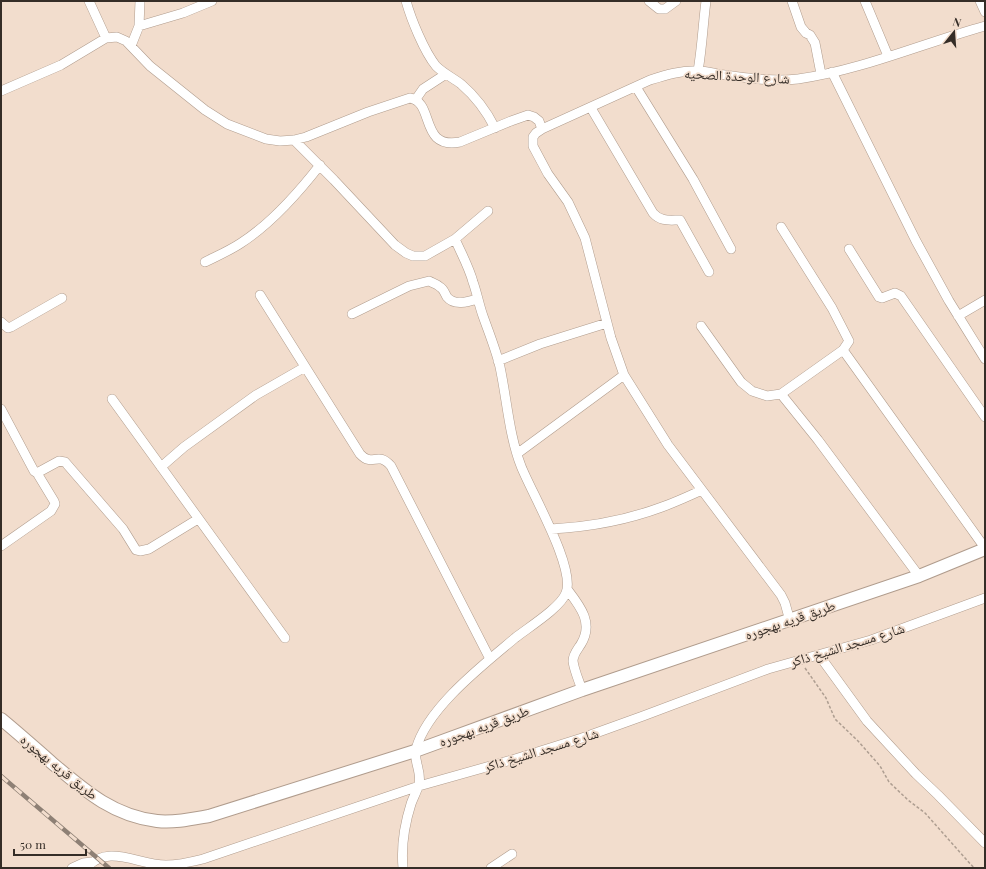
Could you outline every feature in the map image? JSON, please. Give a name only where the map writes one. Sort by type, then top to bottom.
[{"type":"street","points":[[89,1],[106,38]]},
{"type":"street","points":[[131,46],[139,26],[140,1]]},
{"type":"street","points":[[139,26],[183,13],[212,1]]},
{"type":"street","points":[[406,1],[410,15],[429,55],[436,66],[461,84],[470,93],[488,113],[495,128]]},
{"type":"street","points":[[649,1],[659,10],[665,9],[676,1]]},
{"type":"street","points":[[698,71],[706,1]]},
{"type":"street","points":[[792,1],[801,27],[816,43],[821,74]]},
{"type":"street","points":[[865,1],[888,56]]},
{"type":"street","points":[[980,1],[985,12]]},
{"type":"street","name":"شارع الوحدة الصحيه","points":[[542,129],[666,75],[698,71],[759,80],[797,79],[832,72],[985,26]]},
{"type":"street","points":[[1,91],[61,65],[106,38],[117,37],[126,41],[150,66],[205,110],[227,124],[266,139],[280,141],[306,137],[368,112],[410,98],[416,99],[421,103],[434,135],[439,140],[446,143],[460,142],[528,115],[534,117],[542,129],[533,137],[533,146],[548,174],[568,202],[585,238],[607,323],[624,376],[668,445],[737,538],[760,565],[781,595],[790,621]]},
{"type":"street","points":[[832,72],[916,241],[958,316],[985,359]]},
{"type":"street","points":[[416,99],[423,89],[446,74]]},
{"type":"street","points":[[636,87],[693,179],[731,249]]},
{"type":"street","points":[[591,108],[653,213],[657,218],[663,220],[680,220],[709,272]]},
{"type":"street","points":[[294,140],[320,165],[395,245],[406,253],[414,256],[425,256],[455,239],[488,211]]},
{"type":"street","points":[[205,262],[223,254],[252,235],[284,205],[320,165]]},
{"type":"street","points":[[701,326],[741,382],[752,390],[767,396],[781,394],[843,350],[848,344],[848,340],[832,308],[781,227]]},
{"type":"street","points":[[403,868],[403,835],[412,802],[419,786],[420,776],[416,754],[420,738],[431,718],[445,702],[490,659],[547,614],[566,593],[568,583],[551,529],[522,466],[498,361],[477,299],[473,282],[455,239]]},
{"type":"street","points":[[849,248],[878,297],[882,298],[894,293],[901,296],[985,417]]},
{"type":"street","points":[[352,314],[409,286],[429,281],[441,287],[448,298],[453,301],[461,302],[477,299]]},
{"type":"street","points":[[260,295],[360,454],[364,459],[368,460],[381,458],[386,460],[391,466],[490,659]]},
{"type":"street","points":[[1,322],[8,328],[11,328],[62,298]]},
{"type":"street","points":[[958,316],[985,300]]},
{"type":"street","points":[[498,361],[540,344],[607,323]]},
{"type":"street","points":[[843,350],[985,548]]},
{"type":"street","points":[[161,467],[217,422],[256,395],[305,367]]},
{"type":"street","points":[[518,453],[624,376]]},
{"type":"street","points":[[781,394],[818,440],[919,576]]},
{"type":"street","points":[[112,399],[285,638]]},
{"type":"street","points":[[1,409],[29,464],[37,473],[54,501],[52,511],[1,546]]},
{"type":"street","points":[[37,473],[59,461],[65,462],[123,529],[136,550],[140,551],[149,549],[198,519]]},
{"type":"street","points":[[551,529],[574,527],[644,513],[664,507],[702,490]]},
{"type":"street","name":"طريق قريه بهجوره","points":[[1,719],[86,792],[108,806],[132,816],[157,821],[183,821],[209,816],[416,754],[582,690],[790,621],[919,576],[985,548]]},
{"type":"street","points":[[567,589],[578,603],[587,623],[582,642],[575,652],[573,659],[582,690]]},
{"type":"street","name":"شارع مسجد الشيخ ذاكر","points":[[72,868],[83,863],[89,865],[100,857],[108,855],[120,856],[146,863],[165,865],[184,864],[203,859],[419,786],[515,759],[582,738],[768,669],[899,630],[985,598]]},
{"type":"street","points":[[819,655],[871,726],[916,774],[938,794],[985,843]]},
{"type":"street","points":[[491,868],[512,854]]},
{"type":"path","points":[[799,660],[826,698],[835,719],[858,741],[880,766],[889,782],[925,814],[974,868]]},
{"type":"railway","points":[[1,776],[109,868]]}]
